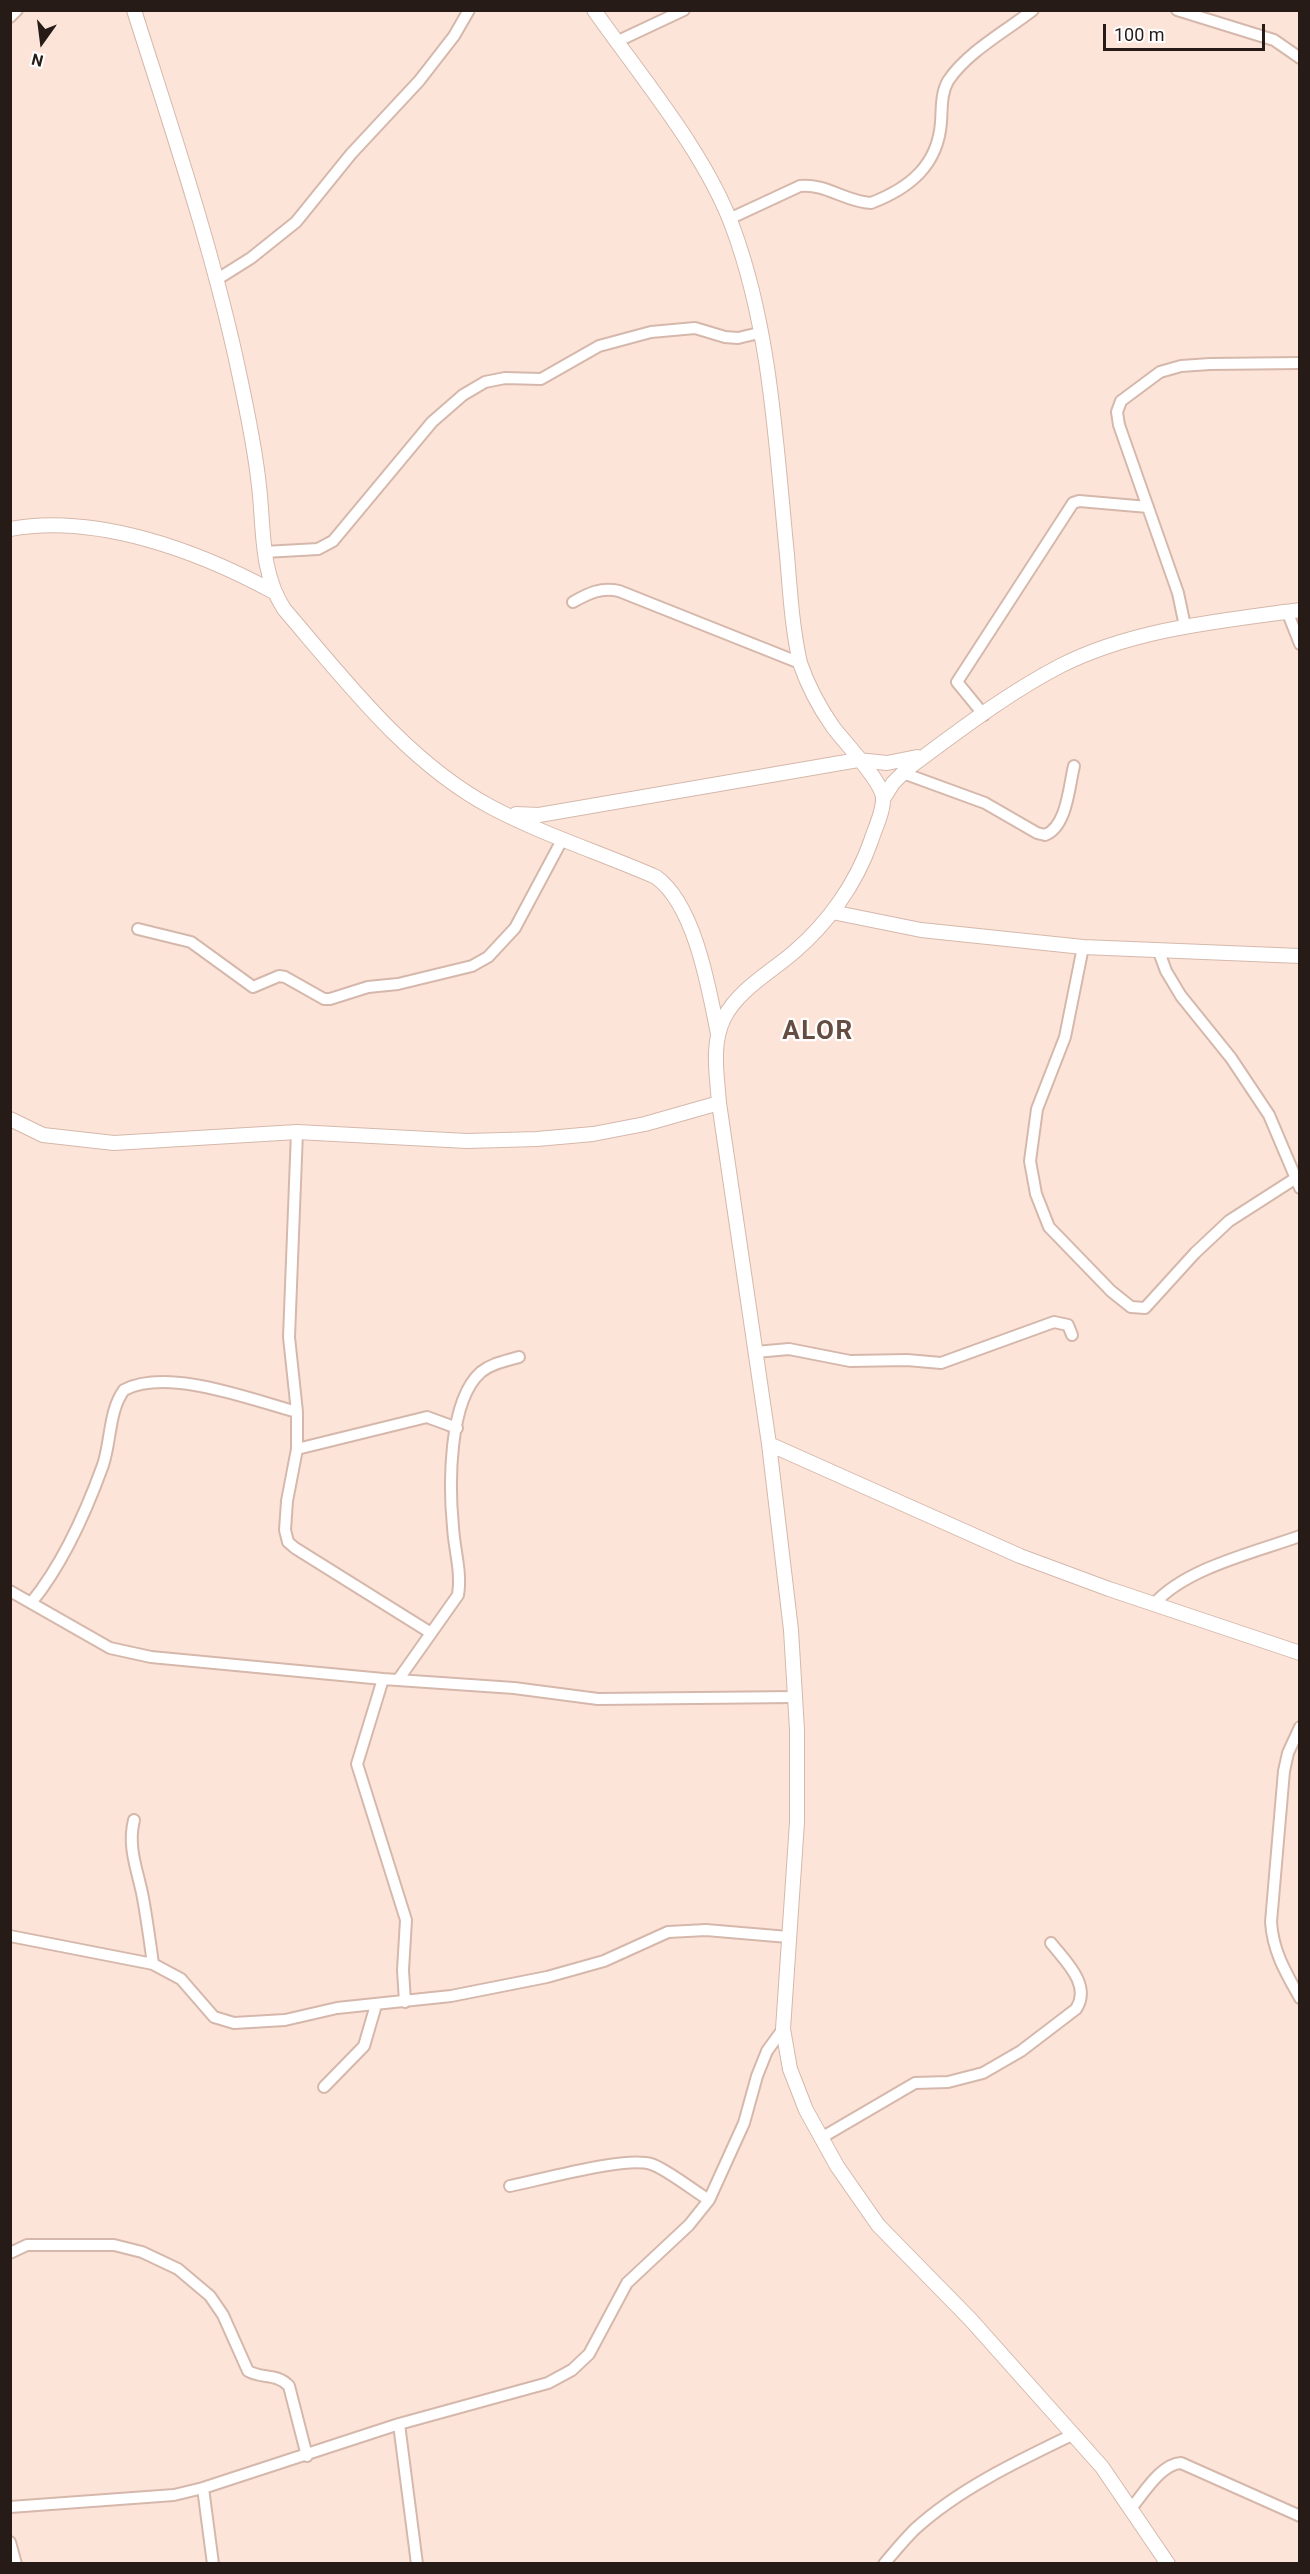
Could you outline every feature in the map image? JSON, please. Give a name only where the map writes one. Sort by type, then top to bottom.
[{"type":"main road","points":[[134,10],[216,280],[240,374],[259,483],[264,552],[272,591],[314,644],[408,746],[450,779],[505,813],[562,840],[627,864],[668,885],[698,947],[718,1034]]},
{"type":"main road","points":[[594,10],[692,149],[716,189],[729,219],[745,267],[765,358],[800,663],[816,701],[881,789],[883,799]]},
{"type":"main road","points":[[11,526],[67,526],[169,545],[229,567],[272,591]]},
{"type":"main road","points":[[1168,2564],[1132,2507],[1074,2434],[971,2320],[878,2225],[837,2166],[821,2138],[806,2110],[790,2069],[783,2029],[797,1822],[795,1697],[791,1630],[769,1444],[719,1103],[716,1059],[718,1034],[725,1016],[739,998],[825,923],[866,855],[883,799],[903,773],[928,753],[1061,666],[1103,648],[1185,626],[1293,610]]},
{"type":"main road","points":[[505,813],[552,813],[858,760],[887,764],[928,753]]},
{"type":"main road","points":[[546,831],[542,826],[543,821],[552,813]]},
{"type":"main road","points":[[832,912],[921,930],[1083,947],[1299,956]]},
{"type":"main road","points":[[10,1119],[43,1135],[114,1143],[297,1132],[467,1141],[537,1139],[593,1134],[645,1124],[719,1103]]},
{"type":"main road","points":[[769,1444],[1020,1556],[1299,1653]]},
{"type":"street","points":[[10,17],[17,10]]},
{"type":"street","points":[[216,280],[251,258],[296,222],[351,154],[396,109],[454,36],[469,10]]},
{"type":"street","points":[[616,42],[684,10]]},
{"type":"street","points":[[729,219],[800,186],[810,184],[842,197],[871,203],[920,173],[932,160],[938,147],[943,95],[947,83],[965,62],[1033,10]]},
{"type":"street","points":[[1178,10],[1274,40],[1299,58]]},
{"type":"street","points":[[264,552],[318,549],[333,541],[432,422],[463,394],[485,382],[505,378],[541,379],[598,346],[651,332],[695,328],[725,337],[738,338],[759,333]]},
{"type":"street","points":[[1185,626],[1178,592],[1119,425],[1117,412],[1121,401],[1160,372],[1182,366],[1299,363]]},
{"type":"street","points":[[984,715],[957,682],[1073,503],[1088,501],[1148,507]]},
{"type":"street","points":[[573,602],[593,591],[607,588],[619,591],[800,663]]},
{"type":"street","points":[[1293,610],[1299,644]]},
{"type":"street","points":[[903,773],[985,803],[1037,833],[1045,835],[1055,829],[1062,814],[1074,766]]},
{"type":"street","points":[[138,929],[191,942],[253,987],[279,976],[285,977],[324,999],[330,999],[368,987],[398,984],[472,966],[488,957],[515,928],[562,840]]},
{"type":"street","points":[[1083,947],[1065,1037],[1037,1109],[1030,1161],[1036,1194],[1049,1227],[1111,1291],[1131,1307],[1145,1308],[1195,1253],[1229,1221],[1298,1183],[1269,1115],[1231,1058],[1181,996],[1166,971],[1160,951]]},
{"type":"street","points":[[297,1132],[289,1337],[297,1412],[297,1449],[287,1501],[285,1530],[288,1542],[431,1633]]},
{"type":"street","points":[[756,1352],[789,1349],[850,1361],[907,1360],[941,1363],[1054,1322],[1068,1324],[1072,1335]]},
{"type":"street","points":[[398,1680],[453,1606],[460,1581],[453,1526],[452,1470],[457,1428],[465,1395],[481,1372],[493,1364],[519,1357]]},
{"type":"street","points":[[31,1603],[47,1581],[87,1503],[104,1463],[116,1407],[124,1390],[139,1385],[186,1383],[297,1412]]},
{"type":"street","points":[[297,1449],[427,1418],[457,1428]]},
{"type":"street","points":[[1154,1604],[1165,1591],[1188,1577],[1299,1536]]},
{"type":"street","points":[[10,1591],[110,1648],[151,1657],[383,1679],[514,1688],[598,1700],[795,1697]]},
{"type":"street","points":[[383,1679],[357,1764],[406,1920],[403,1970],[405,2002]]},
{"type":"street","points":[[1299,1727],[1288,1753],[1284,1771],[1271,1922],[1276,1952],[1299,1998]]},
{"type":"street","points":[[134,1820],[130,1834],[132,1856],[143,1897],[153,1964]]},
{"type":"street","points":[[10,1936],[153,1964],[181,1979],[204,2008],[222,2021],[234,2023],[285,2020],[337,2008],[451,1996],[547,1977],[604,1961],[668,1932],[706,1930],[788,1937]]},
{"type":"street","points":[[821,2138],[915,2082],[948,2082],[982,2073],[1022,2051],[1076,2009],[1081,2002],[1082,1993],[1077,1976],[1051,1943]]},
{"type":"street","points":[[324,2087],[364,2046],[376,2005]]},
{"type":"street","points":[[10,2507],[134,2499],[174,2495],[203,2488],[307,2456],[399,2424],[548,2383],[572,2370],[589,2354],[627,2283],[689,2225],[709,2200],[744,2123],[757,2076],[767,2051],[783,2029]]},
{"type":"street","points":[[510,2186],[558,2175],[639,2162],[658,2167],[709,2200]]},
{"type":"street","points":[[10,2253],[27,2245],[114,2245],[142,2252],[178,2269],[210,2296],[223,2315],[248,2371],[271,2375],[284,2380],[289,2386],[307,2456]]},
{"type":"street","points":[[399,2424],[417,2564]]},
{"type":"street","points":[[884,2564],[915,2529],[938,2512],[986,2480],[1074,2434]]},
{"type":"street","points":[[1132,2507],[1166,2469],[1173,2463],[1181,2463],[1299,2516]]},
{"type":"street","points":[[203,2488],[213,2564]]},
{"type":"street","points":[[10,2542],[16,2564]]},
{"type":"district","name":"ALOR","points":[[818,1032]]}]
